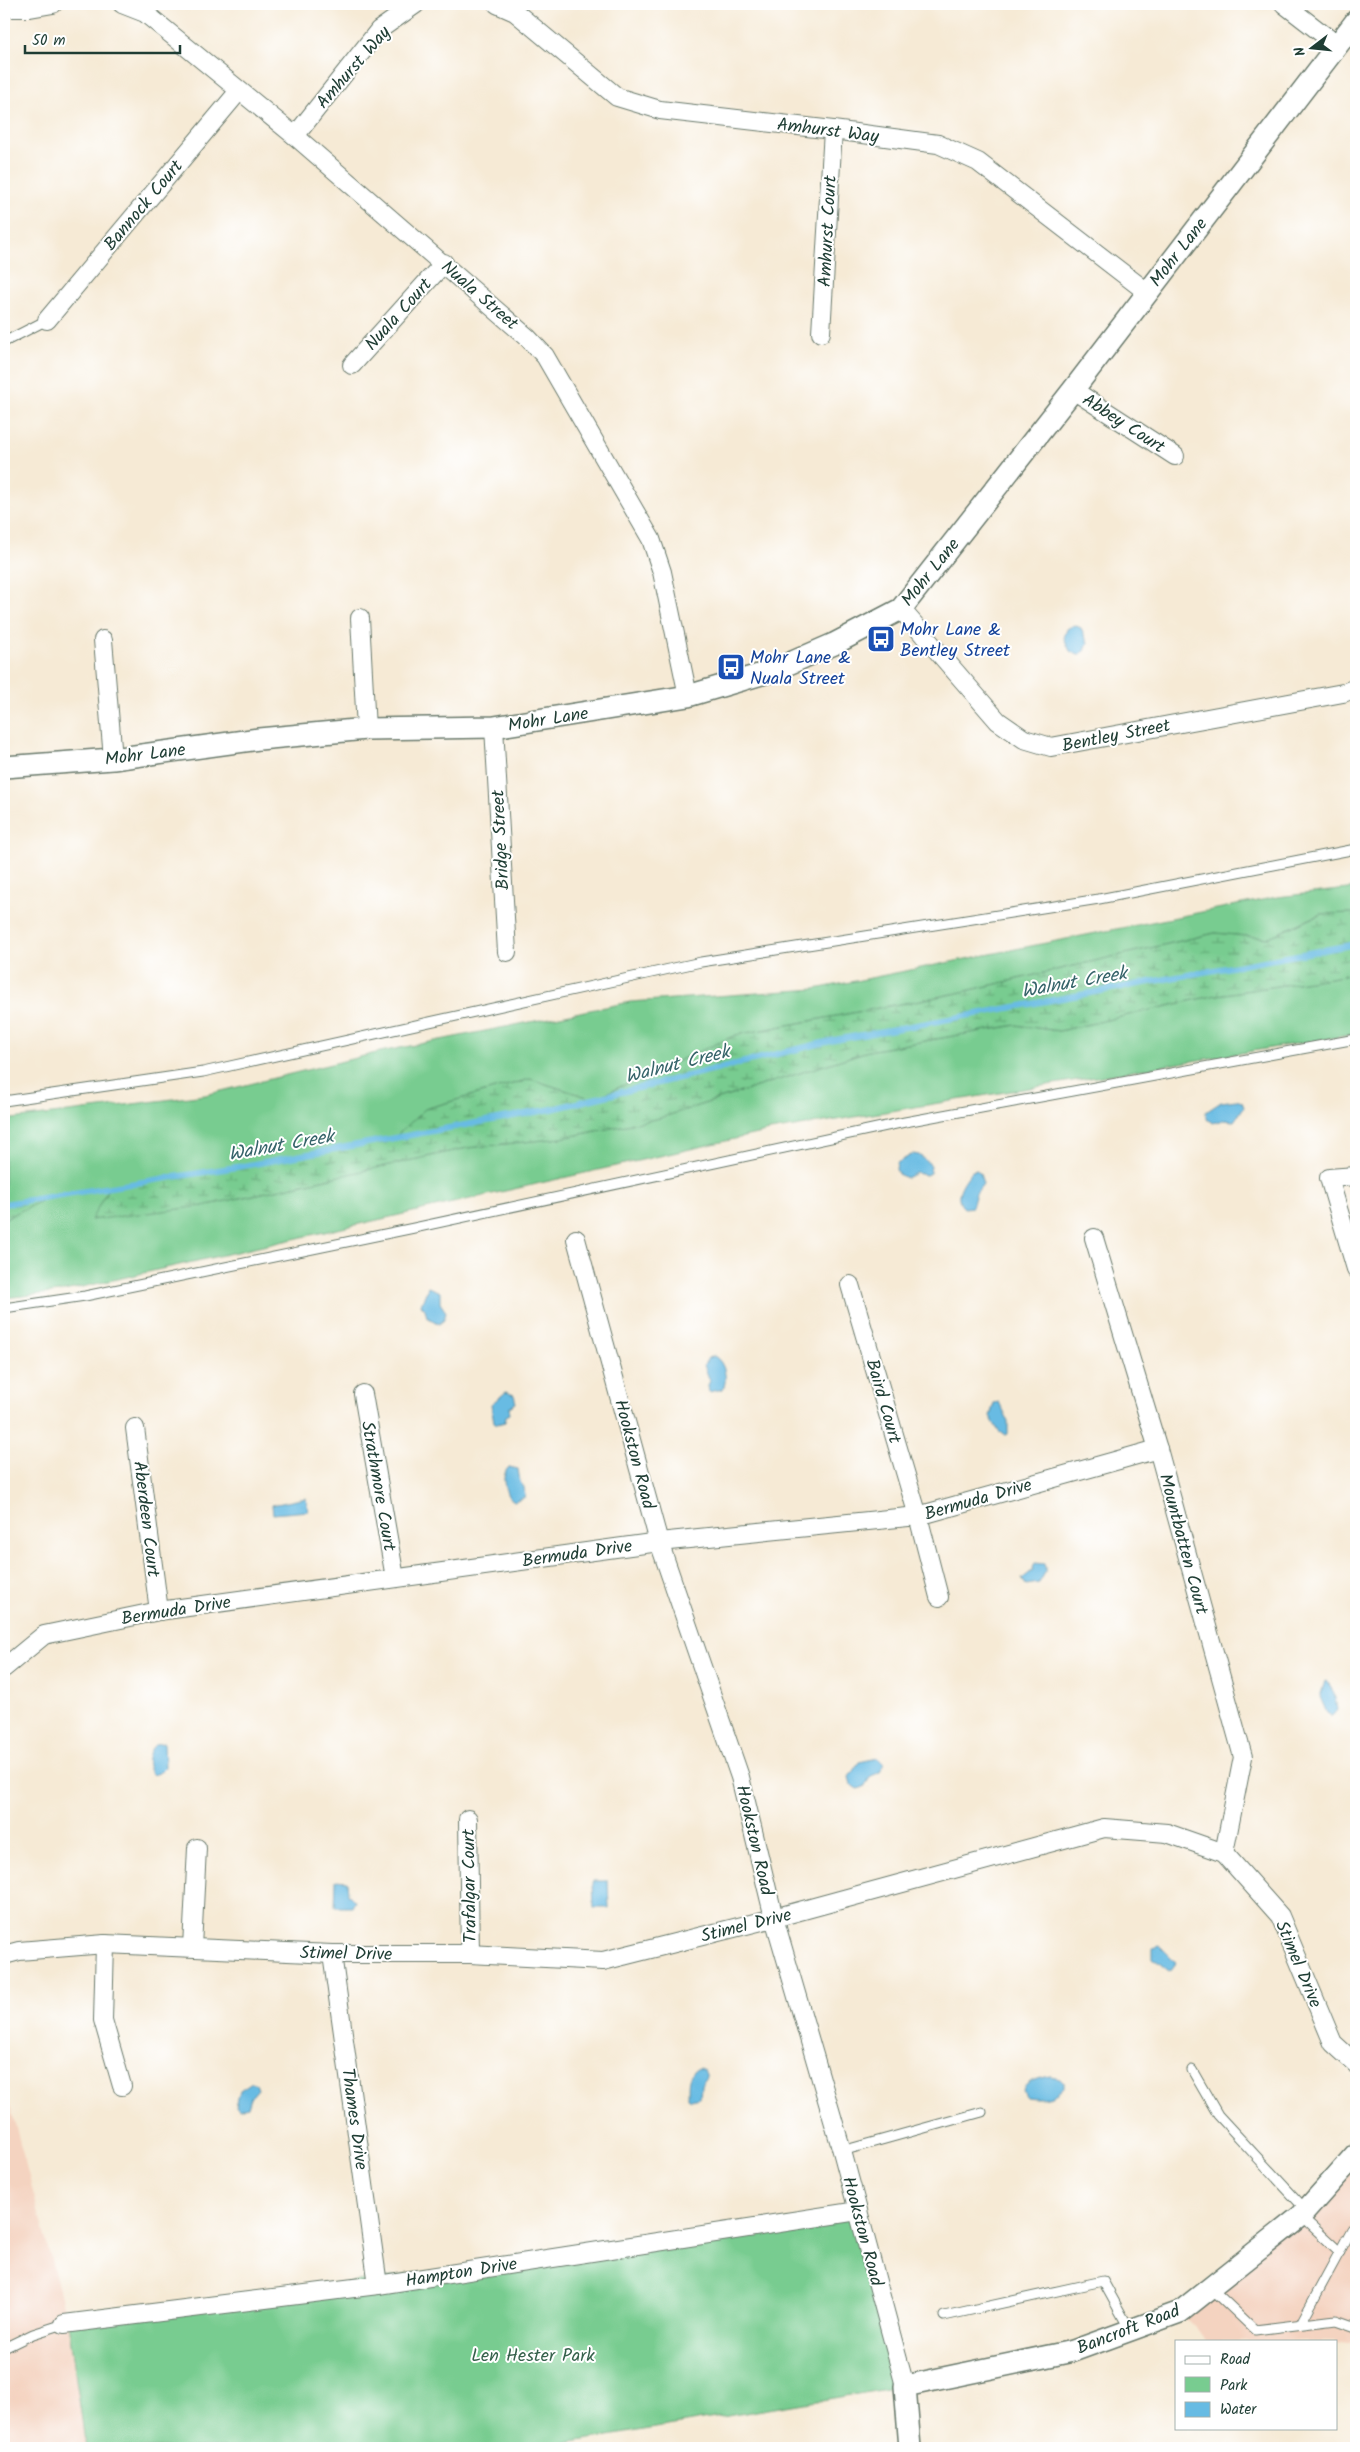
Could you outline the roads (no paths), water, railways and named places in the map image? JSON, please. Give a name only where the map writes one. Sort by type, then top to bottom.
[{"type":"street","points":[[4,8],[30,8],[53,4]]},
{"type":"street","name":"Nuala Street","points":[[122,4],[145,13],[295,136],[511,321],[545,356],[651,539],[662,572],[688,696]]},
{"type":"street","name":"Amhurst Way","points":[[295,136],[379,30],[416,4]]},
{"type":"street","name":"Amhurst Way","points":[[497,4],[515,12],[617,97],[660,110],[938,144],[978,162],[1147,292]]},
{"type":"street","points":[[1284,4],[1337,45]]},
{"type":"street","name":"Mohr Lane","points":[[4,768],[114,759],[259,739],[366,729],[494,727],[688,696],[772,671],[834,644],[901,609],[1073,390],[1356,21]]},
{"type":"street","name":"Bannock Court","points":[[47,320],[239,91]]},
{"type":"street","name":"Amhurst Court","points":[[821,332],[833,130]]},
{"type":"street","name":"Nuala Court","points":[[352,365],[444,264]]},
{"type":"street","name":"Abbey Court","points":[[1073,390],[1175,456]]},
{"type":"street","name":"Bentley Street","points":[[901,609],[998,721],[1024,739],[1051,747],[1343,693],[1356,688]]},
{"type":"street","points":[[360,618],[366,729]]},
{"type":"street","points":[[103,640],[114,759]]},
{"type":"street","name":"Bridge Street","points":[[494,727],[507,952]]},
{"type":"street","points":[[1356,1176],[1329,1178],[1356,1269]]},
{"type":"street","name":"Mountbatten Court","points":[[1094,1238],[1158,1449],[1243,1757],[1224,1853]]},
{"type":"street","name":"Hookston Road","points":[[576,1239],[659,1542],[740,1777],[774,1918],[842,2151],[904,2386],[910,2448]]},
{"type":"street","name":"Baird Court","points":[[850,1285],[918,1516],[939,1597]]},
{"type":"street","name":"Strathmore Court","points":[[363,1394],[395,1578]]},
{"type":"street","name":"Aberdeen Court","points":[[135,1428],[159,1611]]},
{"type":"street","name":"Bermuda Drive","points":[[4,1668],[44,1635],[159,1611],[659,1542],[918,1516],[1158,1449]]},
{"type":"street","name":"Trafalgar Court","points":[[468,1819],[470,1954]]},
{"type":"street","name":"Stimel Drive","points":[[4,1955],[19,1951],[105,1944],[332,1954],[470,1954],[603,1961],[774,1918],[1104,1828],[1166,1834],[1224,1853],[1280,1916],[1333,2043],[1356,2064]]},
{"type":"street","points":[[192,1947],[197,1848]]},
{"type":"street","points":[[105,1944],[103,2020],[122,2086]]},
{"type":"street","name":"Thames Drive","points":[[332,1954],[378,2285]]},
{"type":"street","name":"Bancroft Road","points":[[904,2386],[1072,2351],[1180,2312],[1303,2213],[1356,2154]]},
{"type":"street","name":"Hampton Drive","points":[[64,2324],[378,2285],[858,2211]]},
{"type":"lane","points":[[4,342],[47,320]]},
{"type":"lane","points":[[4,1102],[202,1072],[700,962],[1089,900],[1356,849]]},
{"type":"lane","points":[[4,1308],[84,1296],[414,1228],[895,1124],[1356,1039]]},
{"type":"lane","points":[[1192,2070],[1218,2115],[1303,2213],[1340,2252]]},
{"type":"lane","points":[[842,2151],[982,2112]]},
{"type":"lane","points":[[1301,2323],[1352,2229],[1356,2228]]},
{"type":"lane","points":[[944,2316],[1102,2281],[1130,2330]]},
{"type":"lane","points":[[1210,2288],[1255,2330],[1336,2320],[1356,2327]]},
{"type":"lane","points":[[4,2348],[33,2334],[64,2324]]},
{"type":"water","points":[[1074,625],[1081,628],[1088,643],[1085,651],[1078,655],[1070,651],[1064,638],[1067,629]]},
{"type":"water","points":[[1236,1100],[1242,1102],[1244,1107],[1234,1121],[1223,1120],[1213,1123],[1206,1119],[1206,1112],[1221,1102]]},
{"type":"water","points":[[913,1154],[919,1155],[931,1165],[930,1173],[926,1175],[916,1173],[906,1178],[898,1174],[896,1169],[897,1163]]},
{"type":"water","points":[[977,1170],[980,1173],[983,1184],[976,1193],[972,1207],[964,1208],[959,1199],[959,1194],[972,1171]]},
{"type":"water","points":[[428,1287],[440,1292],[440,1303],[446,1312],[444,1320],[439,1324],[427,1317],[425,1309],[421,1305]]},
{"type":"water","points":[[714,1356],[723,1366],[725,1380],[723,1389],[709,1392],[708,1385],[710,1381],[704,1365],[708,1358]]},
{"type":"water","points":[[506,1392],[514,1395],[516,1403],[509,1407],[510,1414],[506,1416],[505,1422],[497,1424],[494,1422],[491,1404]]},
{"type":"water","points":[[999,1402],[1008,1421],[1008,1434],[1006,1435],[999,1432],[990,1416],[994,1403]]},
{"type":"water","points":[[509,1467],[518,1469],[520,1482],[524,1487],[525,1497],[514,1501],[508,1496],[504,1485],[504,1477]]},
{"type":"water","points":[[306,1498],[308,1511],[273,1514],[272,1505]]},
{"type":"water","points":[[1035,1563],[1044,1564],[1046,1571],[1039,1583],[1026,1585],[1022,1579],[1032,1571]]},
{"type":"water","points":[[1325,1681],[1329,1683],[1335,1697],[1337,1710],[1332,1716],[1327,1713],[1320,1697]]},
{"type":"water","points":[[164,1743],[165,1767],[159,1773],[153,1775],[148,1768],[150,1751],[156,1744]]},
{"type":"water","points":[[878,1758],[884,1764],[881,1772],[871,1776],[864,1787],[858,1789],[851,1784],[849,1777],[859,1762]]},
{"type":"water","points":[[336,1880],[347,1881],[348,1894],[355,1901],[352,1907],[335,1907]]},
{"type":"water","points":[[593,1881],[608,1881],[609,1908],[594,1908]]},
{"type":"water","points":[[1160,1946],[1176,1962],[1169,1971],[1153,1958],[1153,1948]]},
{"type":"water","points":[[699,2068],[704,2070],[707,2077],[701,2085],[700,2098],[691,2100],[688,2098],[690,2077]]},
{"type":"water","points":[[1050,2076],[1060,2078],[1064,2082],[1064,2087],[1060,2091],[1046,2097],[1026,2097],[1023,2090],[1028,2084],[1034,2080]]},
{"type":"water","points":[[252,2082],[256,2084],[258,2089],[251,2097],[248,2107],[239,2110],[236,2106],[240,2090]]},
{"type":"waterway","name":"Walnut Creek","points":[[4,1204],[243,1166],[552,1109],[835,1040],[1356,944]]},
{"type":"place","name":"Mohr Lane & Bentley Street","points":[[881,639]]},
{"type":"place","name":"Mohr Lane & Nuala Street","points":[[731,667]]},
{"type":"park label","name":"Len Hester Park","points":[[533,2355]]}]
